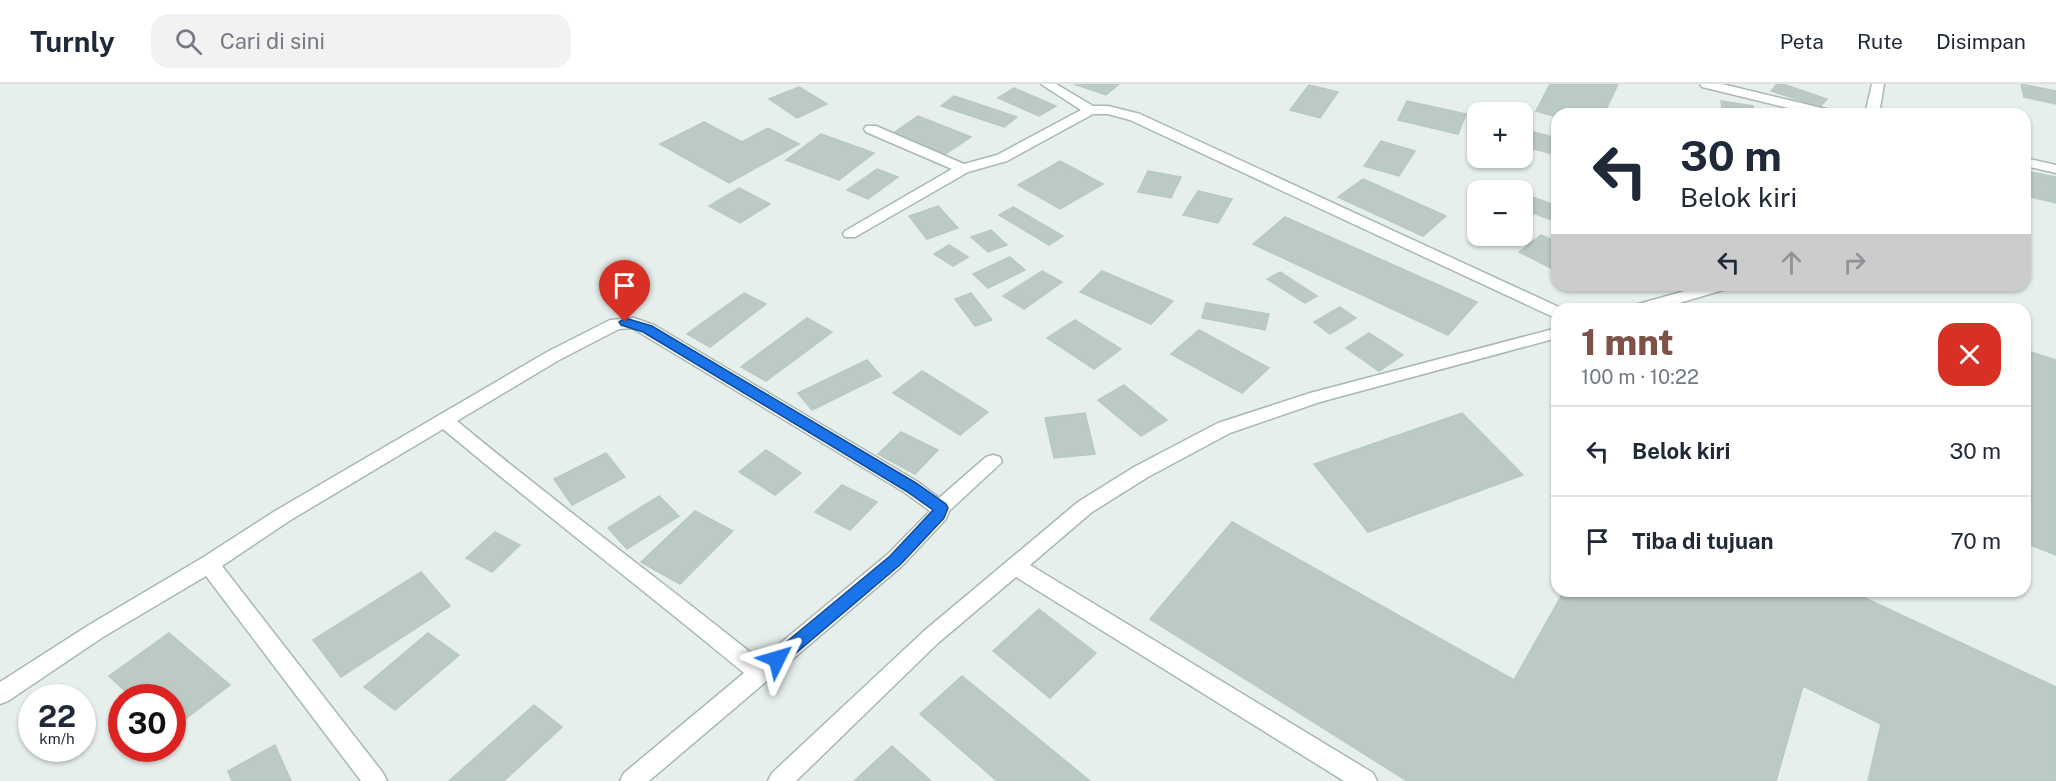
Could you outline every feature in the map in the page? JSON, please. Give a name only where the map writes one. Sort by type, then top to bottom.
[{"type":"street","points":[[1047,84],[1090,110]]},
{"type":"street","points":[[1706,84],[1804,108]]},
{"type":"street","points":[[1873,108],[1878,84]]},
{"type":"street","points":[[850,234],[963,169],[1002,158],[1090,110],[1108,110],[1135,117],[1551,309]]},
{"type":"street","points":[[871,129],[963,169]]},
{"type":"street","points":[[2031,163],[2056,169]]},
{"type":"street","points":[[1662,303],[1703,291]]},
{"type":"street","points":[[0,694],[282,516],[553,356],[616,324],[634,323],[648,329],[911,487],[940,508]]},
{"type":"street","points":[[780,781],[931,637],[1085,507],[1141,472],[1224,428],[1316,398],[1551,335]]},
{"type":"street","points":[[444,420],[545,504],[625,563],[760,673]]},
{"type":"street","points":[[632,781],[896,560],[939,514],[940,508],[993,462]]},
{"type":"street","points":[[209,564],[375,781]]},
{"type":"street","points":[[1014,566],[1365,781]]},
{"type":"building","points":[[1074,84],[1119,84],[1106,95]]},
{"type":"building","points":[[1550,84],[1618,84],[1607,108],[1551,108],[1551,115],[1536,111]]},
{"type":"building","points":[[1777,84],[1827,99],[1820,107],[1771,91]]},
{"type":"building","points":[[2021,84],[2056,91],[2056,104],[2024,97]]},
{"type":"building","points":[[1309,85],[1338,92],[1320,118],[1290,110]]},
{"type":"building","points":[[799,87],[827,104],[797,118],[769,99]]},
{"type":"building","points":[[1014,88],[1056,106],[1039,116],[998,98]]},
{"type":"building","points":[[954,96],[1017,117],[1004,127],[941,106]]},
{"type":"building","points":[[1407,101],[1466,114],[1458,134],[1398,120]]},
{"type":"building","points":[[1721,101],[1753,106],[1754,108],[1722,108]]},
{"type":"building","points":[[918,116],[971,137],[944,155],[892,134]]},
{"type":"building","points":[[704,122],[742,142],[768,128],[799,144],[729,183],[660,144]]},
{"type":"building","points":[[1533,132],[1551,136],[1551,153],[1533,149]]},
{"type":"building","points":[[821,134],[874,153],[839,180],[786,160]]},
{"type":"building","points":[[1381,141],[1415,151],[1399,176],[1364,166]]},
{"type":"building","points":[[1060,161],[1103,184],[1060,209],[1018,185]]},
{"type":"building","points":[[877,169],[898,177],[868,199],[847,190]]},
{"type":"building","points":[[1148,171],[1181,177],[1171,198],[1138,192]]},
{"type":"building","points":[[2031,172],[2056,177],[2056,203],[2031,197]]},
{"type":"building","points":[[1363,179],[1446,216],[1423,236],[1338,197]]},
{"type":"building","points":[[739,188],[770,204],[740,223],[709,206]]},
{"type":"building","points":[[1198,191],[1232,199],[1218,223],[1183,215]]},
{"type":"building","points":[[1533,197],[1551,204],[1551,220],[1533,213]]},
{"type":"building","points":[[938,206],[958,228],[927,239],[909,216]]},
{"type":"building","points":[[1013,207],[1063,236],[1049,245],[999,215]]},
{"type":"building","points":[[1285,217],[1477,302],[1448,335],[1253,244]]},
{"type":"building","points":[[991,230],[1007,245],[988,252],[971,237]]},
{"type":"building","points":[[1541,235],[1551,239],[1551,268],[1519,252],[1527,246],[1533,246],[1533,241]]},
{"type":"building","points":[[949,245],[968,257],[953,266],[934,254]]},
{"type":"building","points":[[1010,257],[1025,270],[988,288],[973,274]]},
{"type":"building","points":[[1042,271],[1062,282],[1024,309],[1003,296]]},
{"type":"building","points":[[1102,271],[1173,301],[1151,324],[1080,292]]},
{"type":"building","points":[[1280,272],[1317,296],[1305,303],[1267,279]]},
{"type":"building","points":[[744,293],[766,304],[710,347],[687,334]]},
{"type":"building","points":[[971,293],[992,320],[975,326],[955,299]]},
{"type":"building","points":[[1206,303],[1269,314],[1265,330],[1202,318]]},
{"type":"building","points":[[1340,307],[1356,318],[1330,334],[1314,322]]},
{"type":"building","points":[[807,318],[832,332],[766,381],[741,367]]},
{"type":"building","points":[[1075,320],[1121,349],[1094,369],[1047,338]]},
{"type":"building","points":[[1199,330],[1269,368],[1242,393],[1171,354]]},
{"type":"building","points":[[1369,333],[1403,355],[1379,371],[1346,348]]},
{"type":"building","points":[[2031,352],[2056,360],[2056,555],[2031,545]]},
{"type":"building","points":[[867,360],[881,376],[812,410],[798,393]]},
{"type":"building","points":[[922,371],[988,412],[960,435],[893,393]]},
{"type":"building","points":[[1124,385],[1167,420],[1141,436],[1098,400]]},
{"type":"building","points":[[1085,413],[1095,454],[1054,458],[1045,418]]},
{"type":"building","points":[[1462,413],[1523,475],[1368,532],[1314,464]]},
{"type":"building","points":[[901,432],[938,450],[915,474],[878,454]]},
{"type":"building","points":[[766,450],[801,473],[775,495],[739,472]]},
{"type":"building","points":[[606,453],[625,477],[572,505],[554,479]]},
{"type":"building","points":[[842,485],[877,502],[850,530],[815,512]]},
{"type":"building","points":[[659,496],[679,516],[627,549],[608,528]]},
{"type":"building","points":[[695,511],[733,531],[680,584],[641,562]]},
{"type":"building","points":[[1232,522],[1514,680],[1561,597],[1863,597],[2056,687],[2056,781],[1868,781],[1881,724],[1803,686],[1776,781],[1407,781],[1150,619]]},
{"type":"building","points":[[495,532],[520,545],[492,572],[466,558]]},
{"type":"building","points":[[421,572],[450,606],[341,677],[313,640]]},
{"type":"building","points":[[1039,609],[1096,653],[1050,698],[993,651]]},
{"type":"building","points":[[169,633],[230,685],[186,718],[186,684],[118,684],[109,676]]},
{"type":"building","points":[[428,633],[459,655],[395,710],[364,687]]},
{"type":"building","points":[[962,676],[1090,781],[997,781],[920,714]]},
{"type":"building","points":[[534,705],[562,727],[504,781],[449,781]]},
{"type":"building","points":[[275,745],[291,781],[232,781],[228,771]]},
{"type":"building","points":[[892,746],[931,781],[854,781]]},
{"type":"route","points":[[625,322],[648,329],[911,487],[940,508],[939,514],[896,560],[777,659]]}]
